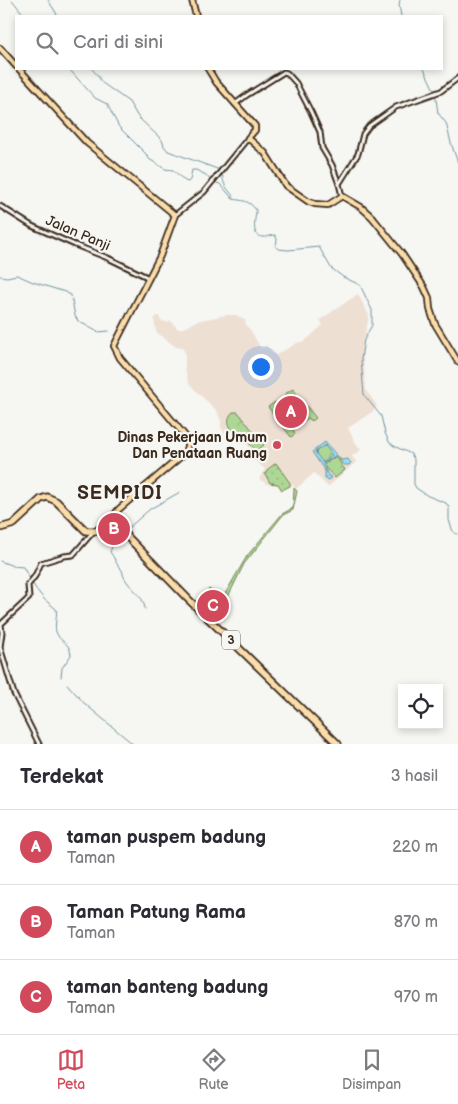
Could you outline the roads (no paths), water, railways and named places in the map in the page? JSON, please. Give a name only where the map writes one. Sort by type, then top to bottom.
[{"type":"highway","points":[[0,528],[14,524],[41,499],[47,498],[56,501],[85,530],[93,532],[111,524]]},
{"type":"highway","name":"3","points":[[111,524],[123,531],[196,607],[338,744]]},
{"type":"highway","points":[[196,607],[211,608],[211,621]]},
{"type":"main road","points":[[192,0],[196,15]]},
{"type":"main road","points":[[0,48],[15,65]]},
{"type":"main road","points":[[20,70],[84,140],[175,215],[160,256],[114,344],[116,352],[189,441],[185,453],[114,515],[111,524]]},
{"type":"main road","points":[[209,70],[216,82],[255,127],[255,130],[248,138],[265,153],[286,186],[308,202],[315,204],[328,205],[342,196],[361,207],[377,222],[410,264],[427,293],[430,300],[430,312],[435,324],[458,362]]},
{"type":"street","points":[[235,104],[247,94],[286,72],[294,80],[320,132],[322,148],[332,165],[342,196]]},
{"type":"street","points":[[339,184],[358,154],[363,134],[369,126],[396,107],[441,91],[458,78]]},
{"type":"street","points":[[175,215],[201,194],[248,138]]},
{"type":"street","name":"Jalan Panji","points":[[0,206],[32,226],[108,258],[149,278]]},
{"type":"street","points":[[39,744],[14,694],[0,647],[1,624],[30,597],[28,585],[34,578],[41,563],[73,555],[93,532]]},
{"type":"water","points":[[325,442],[341,460],[348,459],[351,463],[344,465],[336,455],[323,464],[328,475],[331,477],[329,480],[325,479],[325,471],[312,452]],"holes":[[[325,445],[332,455],[323,463],[315,452]]]},
{"type":"waterway","points":[[12,0],[24,15]]},
{"type":"waterway","points":[[48,0],[57,15]]},
{"type":"waterway","points":[[400,0],[401,15]]},
{"type":"waterway","points":[[70,70],[95,98],[107,104],[119,127],[149,159],[165,169],[173,170],[188,182],[192,170],[206,175],[211,181],[220,184],[233,199],[251,204],[256,210],[255,230],[258,236],[275,235],[277,239],[276,247],[278,249],[319,247],[331,268],[343,277],[360,285],[372,310],[372,325],[364,340],[361,359],[364,395],[381,416],[389,442],[411,454],[414,459],[414,484],[416,488],[428,496],[446,503],[449,507],[449,520],[452,529],[454,533],[458,534]]},
{"type":"waterway","points":[[93,70],[101,82],[129,102],[138,117],[162,140],[168,151],[220,170],[223,181],[234,198]]},
{"type":"waterway","points":[[424,70],[435,92],[438,113],[446,123],[458,163]]},
{"type":"waterway","points":[[0,276],[17,275],[71,295],[75,316],[78,321],[98,332],[109,331]]},
{"type":"waterway","points":[[126,530],[150,509],[180,492]]},
{"type":"waterway","points":[[121,535],[113,544],[110,552],[122,570],[126,581],[141,598],[145,609]]},
{"type":"waterway","points":[[0,561],[13,566],[23,567],[36,589],[56,609],[56,631],[69,647],[71,655],[62,668],[61,677]]},
{"type":"waterway","points":[[67,684],[85,704],[133,744]]},
{"type":"place","name":"taman puspem badung","points":[[291,412]]},
{"type":"place","name":"Dinas Pekerjaan Umum Dan Penataan Ruang","points":[[277,445]]},
{"type":"place","name":"Taman Patung Rama","points":[[114,529]]},
{"type":"place","name":"taman banteng badung","points":[[213,606]]},
{"type":"district","name":"SEMPIDI","points":[[120,493]]}]
